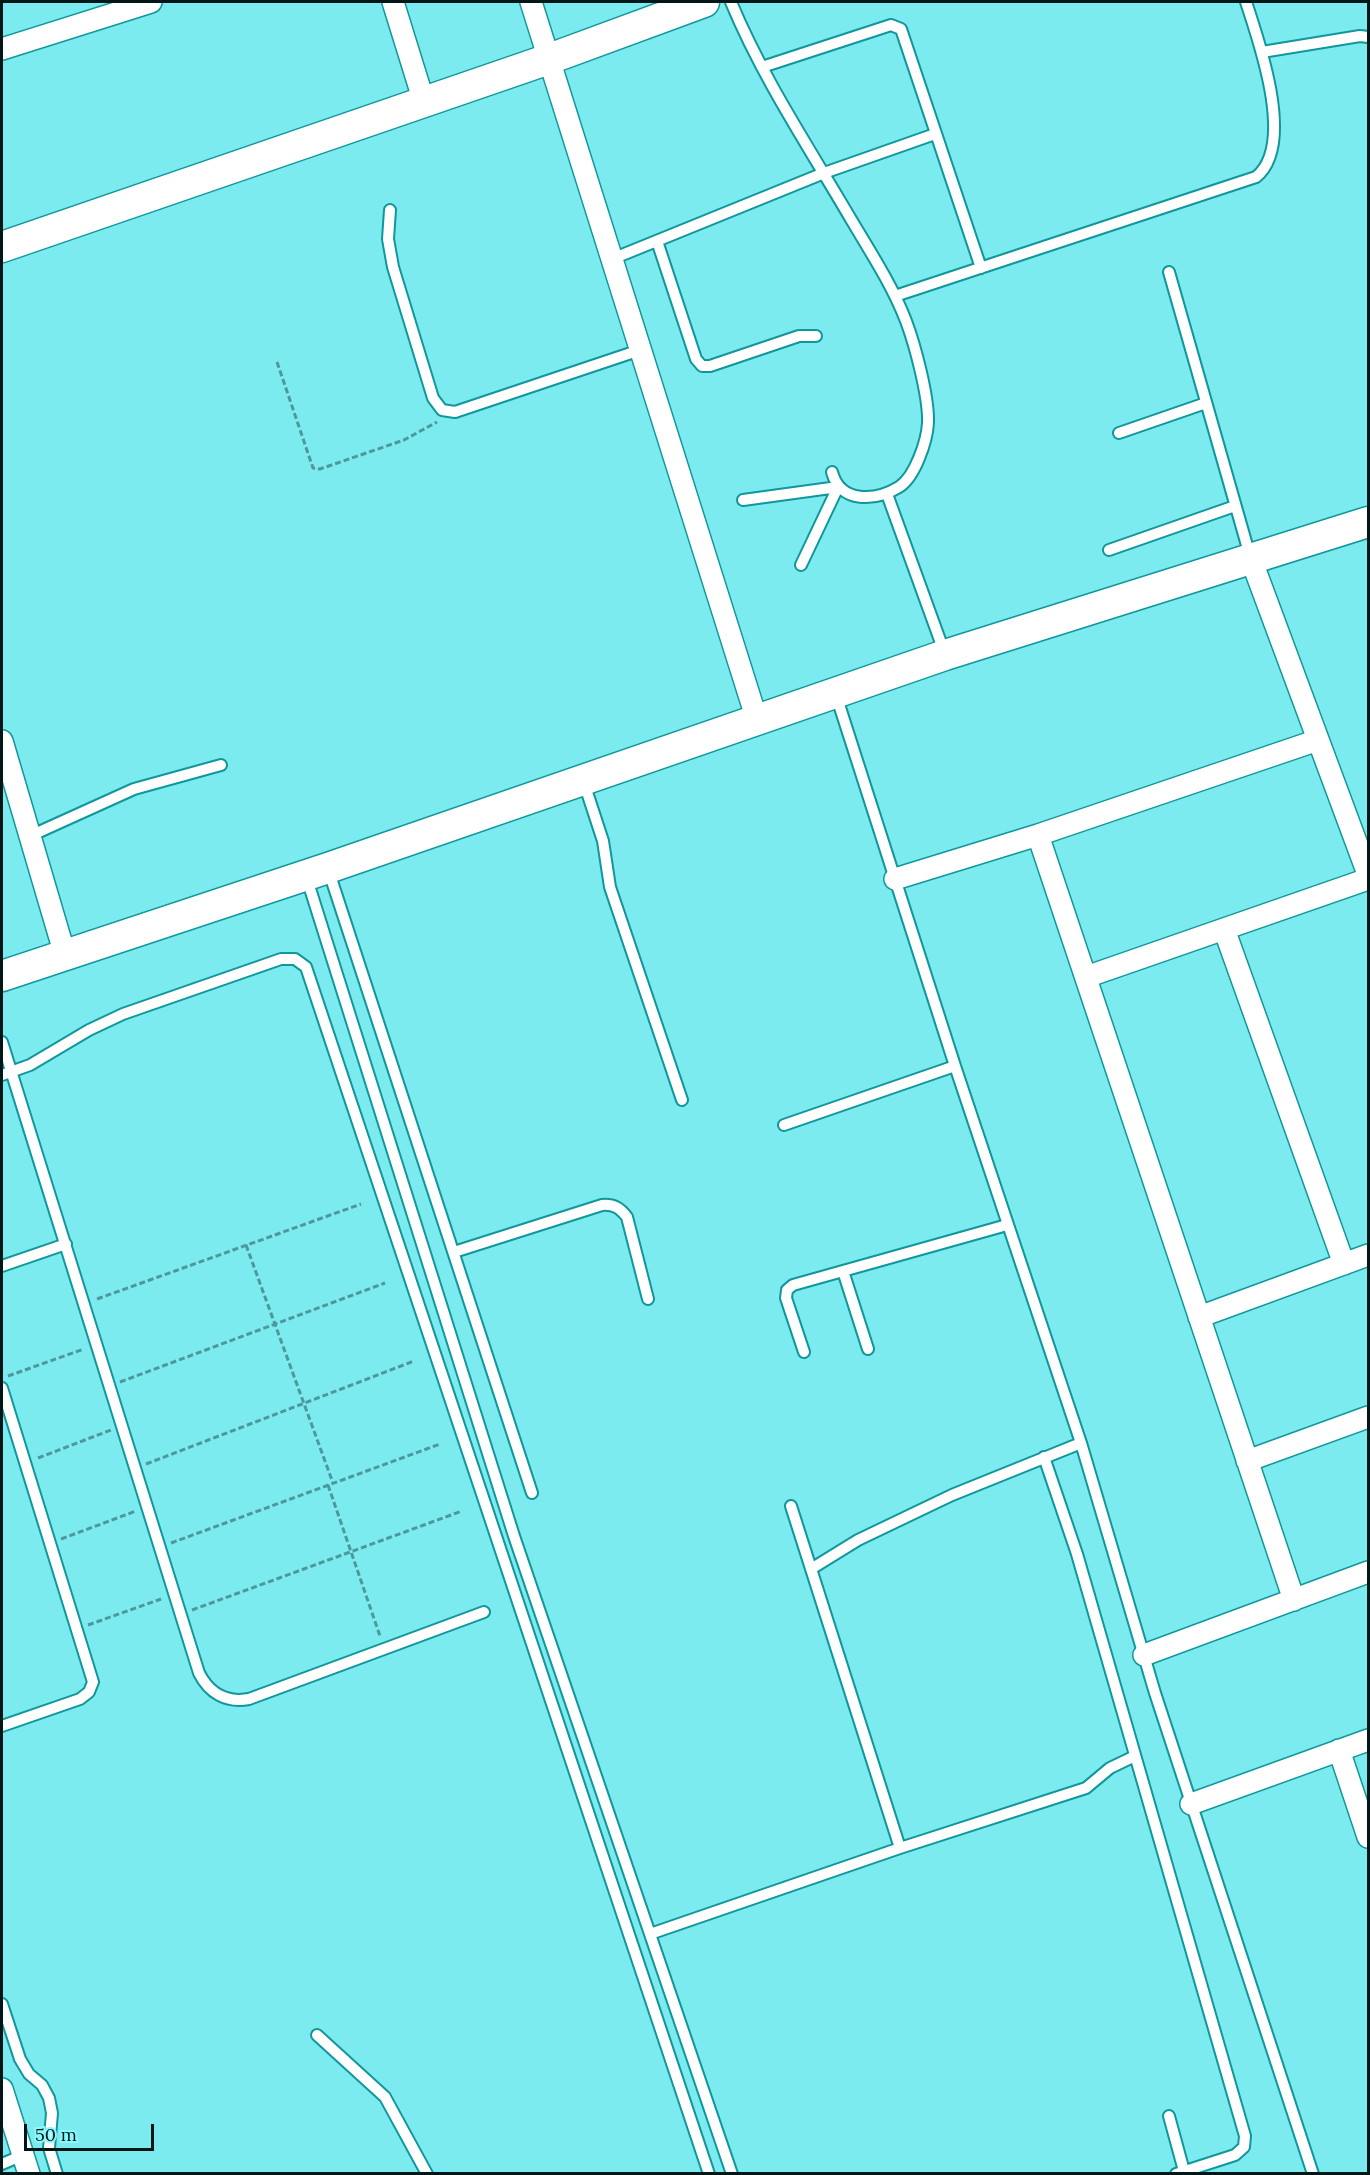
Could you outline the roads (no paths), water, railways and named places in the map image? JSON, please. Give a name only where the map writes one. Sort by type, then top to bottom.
[{"type":"street","points":[[2,49],[126,5],[151,2]]},
{"type":"street","points":[[393,2],[424,102]]},
{"type":"street","points":[[531,2],[756,720]]},
{"type":"street","points":[[2,247],[549,59],[704,2]]},
{"type":"street","points":[[2,976],[317,872],[945,655],[1368,522]]},
{"type":"street","points":[[1251,559],[1368,874]]},
{"type":"street","points":[[895,879],[1038,835],[1318,740]]},
{"type":"street","points":[[2,741],[65,955]]},
{"type":"street","points":[[1038,835],[1294,1600]]},
{"type":"street","points":[[1086,977],[1368,879]]},
{"type":"street","points":[[1224,929],[1344,1264]]},
{"type":"street","points":[[1199,1317],[1368,1256]]},
{"type":"street","points":[[1247,1461],[1368,1417]]},
{"type":"street","points":[[1144,1655],[1368,1572]]},
{"type":"street","points":[[1191,1804],[1368,1740]]},
{"type":"street","points":[[1339,1750],[1368,1837]]},
{"type":"street","points":[[2,2090],[26,2164]]},
{"type":"lane","points":[[731,2],[762,67],[895,296],[914,347],[928,422],[924,442],[911,477],[906,483],[887,494],[873,497],[852,495],[838,487],[743,500]]},
{"type":"lane","points":[[895,296],[1256,177],[1269,162],[1273,147],[1272,99],[1262,52],[1246,2]]},
{"type":"lane","points":[[762,67],[891,26],[898,27],[904,32],[935,134],[981,268]]},
{"type":"lane","points":[[1262,52],[1359,36],[1368,37]]},
{"type":"lane","points":[[612,259],[824,173],[935,134]]},
{"type":"lane","points":[[390,210],[388,239],[393,267],[435,403],[442,410],[451,413],[640,350]]},
{"type":"lane","points":[[657,241],[696,359],[702,366],[710,366],[799,336],[816,336]]},
{"type":"lane","points":[[1169,272],[1251,559]]},
{"type":"lane","points":[[1119,433],[1206,404]]},
{"type":"lane","points":[[801,565],[838,487],[832,472]]},
{"type":"lane","points":[[887,494],[945,655]]},
{"type":"lane","points":[[1109,550],[1235,506]]},
{"type":"lane","points":[[835,692],[1007,1225],[1081,1443],[1191,1804],[1313,2174]]},
{"type":"lane","points":[[30,836],[134,789],[221,765]]},
{"type":"lane","points":[[583,780],[603,841],[610,887],[682,1100]]},
{"type":"lane","points":[[317,872],[454,1252],[532,1493]]},
{"type":"lane","points":[[317,872],[514,1536],[732,2174]]},
{"type":"lane","points":[[7,1074],[44,1057],[89,1029],[135,1010],[281,960],[295,959],[306,967],[709,2174]]},
{"type":"lane","points":[[2,1042],[7,1074],[66,1244],[204,1681],[217,1694],[233,1700],[257,1697],[484,1612]]},
{"type":"lane","points":[[784,1125],[955,1066]]},
{"type":"lane","points":[[454,1252],[609,1204],[622,1211],[627,1217],[648,1299]]},
{"type":"lane","points":[[804,1352],[786,1298],[787,1290],[796,1284],[1007,1225]]},
{"type":"lane","points":[[2,1266],[66,1244]]},
{"type":"lane","points":[[843,1271],[868,1349]]},
{"type":"lane","points":[[2,1388],[93,1676],[89,1692],[80,1700],[2,1726]]},
{"type":"lane","points":[[811,1569],[869,1535],[952,1496],[1081,1443]]},
{"type":"lane","points":[[1044,1457],[1077,1554],[1245,2136],[1244,2147],[1235,2155],[1180,2172],[1168,2116]]},
{"type":"lane","points":[[791,1506],[900,1848]]},
{"type":"lane","points":[[650,1934],[900,1848],[1086,1788],[1110,1768],[1135,1756]]},
{"type":"lane","points":[[2,2004],[20,2059],[29,2074],[42,2085],[49,2098],[52,2113],[49,2148],[57,2174]]},
{"type":"lane","points":[[317,2035],[385,2097],[427,2174]]},
{"type":"lane","points":[[2,2164],[26,2164]]}]
